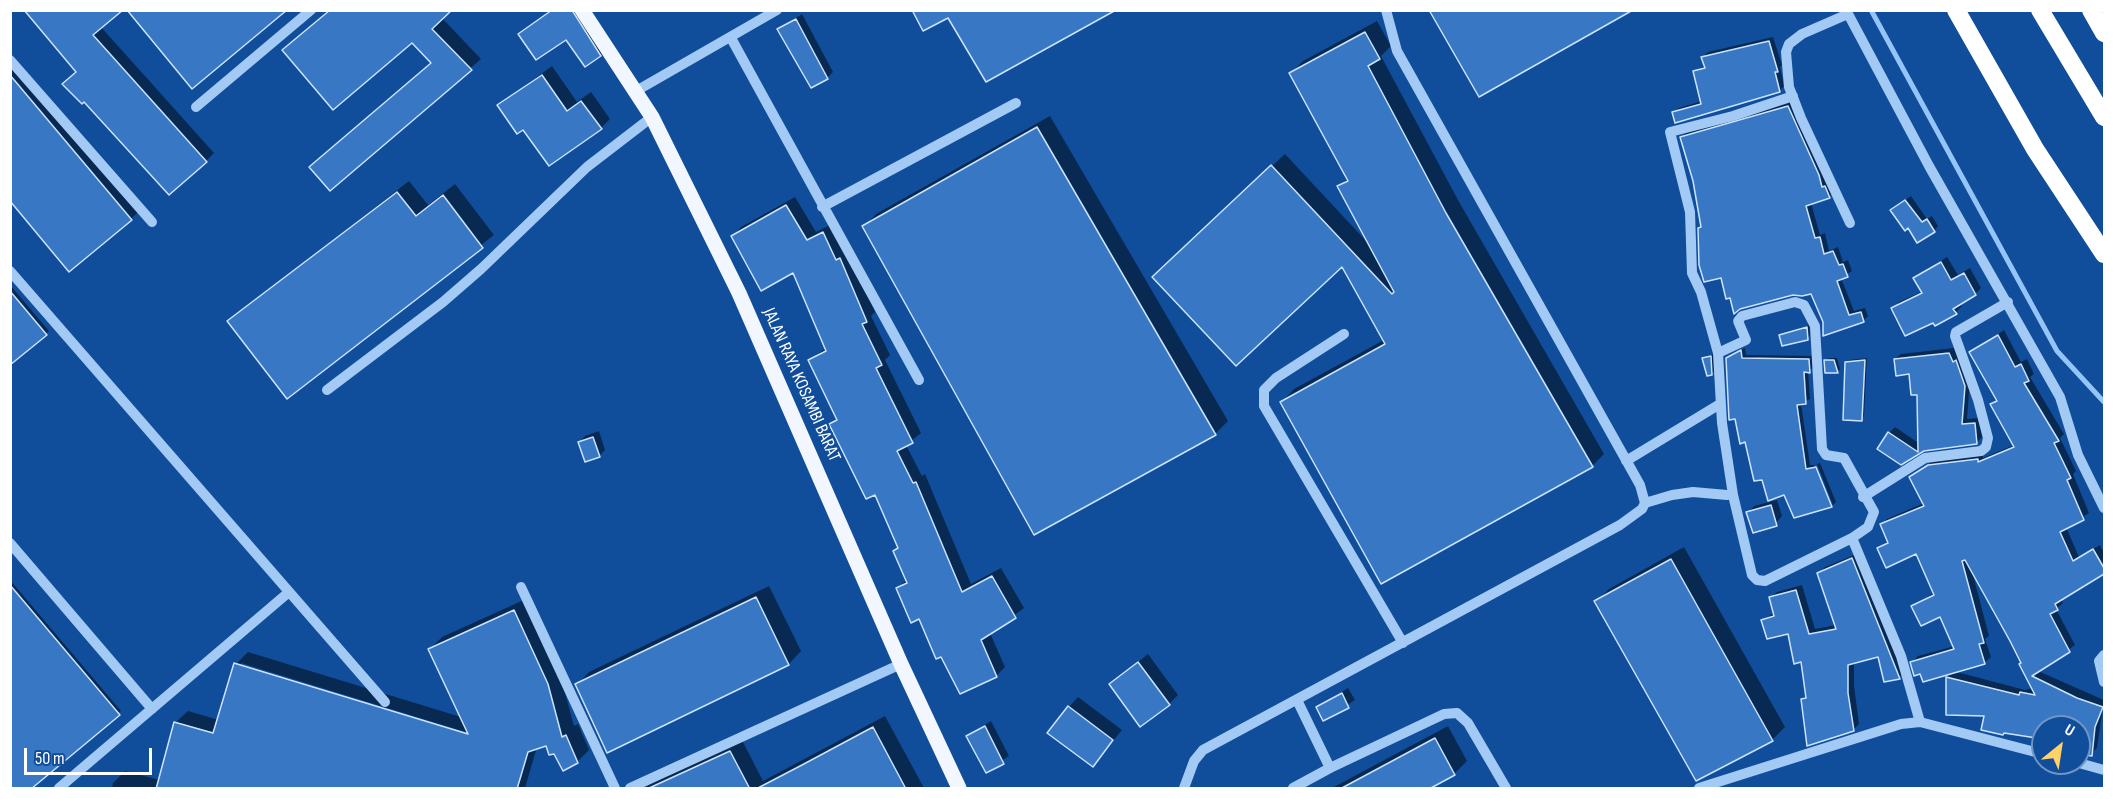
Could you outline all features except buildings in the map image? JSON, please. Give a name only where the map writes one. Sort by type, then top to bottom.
[{"type":"highway","points":[[1943,10],[1990,73]]},
{"type":"highway","points":[[1956,10],[2041,159],[2104,254]]},
{"type":"highway","points":[[2040,10],[2104,117]]},
{"type":"highway","points":[[2091,10],[2104,33]]},
{"type":"main road","name":"JALAN RAYA KOSAMBI BARAT","points":[[582,10],[652,117],[740,293],[901,664],[959,789]]},
{"type":"street","points":[[196,107],[311,10]]},
{"type":"street","points":[[636,91],[777,10]]},
{"type":"street","points":[[1386,10],[1397,51],[1626,461],[1644,494],[1646,503]]},
{"type":"street","points":[[1850,223],[1793,96],[1787,74],[1786,52],[1789,44],[1802,34],[1847,12],[1929,166],[2060,397],[2078,455],[2104,508]]},
{"type":"street","points":[[731,38],[919,380]]},
{"type":"street","points":[[10,60],[152,222]]},
{"type":"street","points":[[1718,352],[1746,340],[1738,321],[1742,316],[1795,302],[1804,305],[1815,326],[1822,449],[1826,455],[1844,458],[1863,497],[1874,512],[1872,520],[1852,538],[1766,580],[1757,580],[1752,575],[1741,520],[1733,495],[1720,404],[1718,352],[1701,292],[1692,273],[1690,212],[1670,132],[1733,116],[1793,96]]},
{"type":"street","points":[[822,207],[1016,103]]},
{"type":"street","points":[[327,390],[443,302],[481,269],[587,167],[652,117]]},
{"type":"street","points":[[10,271],[385,702]]},
{"type":"street","points":[[1863,497],[1925,458],[1981,451],[1986,447],[1988,438],[1978,400],[1955,336],[1956,332],[2008,302]]},
{"type":"street","points":[[1344,334],[1276,378],[1264,390],[1264,406],[1403,643]]},
{"type":"street","points":[[1626,461],[1720,404]]},
{"type":"street","points":[[1184,789],[1194,761],[1203,750],[1620,525],[1642,509],[1646,503],[1672,495],[1693,492],[1728,495]]},
{"type":"street","points":[[1852,538],[1901,656],[1920,722]]},
{"type":"street","points":[[10,543],[152,709]]},
{"type":"street","points":[[521,587],[615,789]]},
{"type":"street","points":[[59,789],[289,592]]},
{"type":"street","points":[[2104,655],[2099,661],[2104,682]]},
{"type":"street","points":[[630,789],[901,664]]},
{"type":"street","points":[[1297,700],[1330,768]]},
{"type":"street","points":[[1293,789],[1330,768],[1452,712],[1457,712],[1468,723],[1506,789]]},
{"type":"street","points":[[1699,789],[1901,724],[1920,722],[2031,751]]},
{"type":"waterway","points":[[1871,10],[2057,351],[2104,402]]}]
